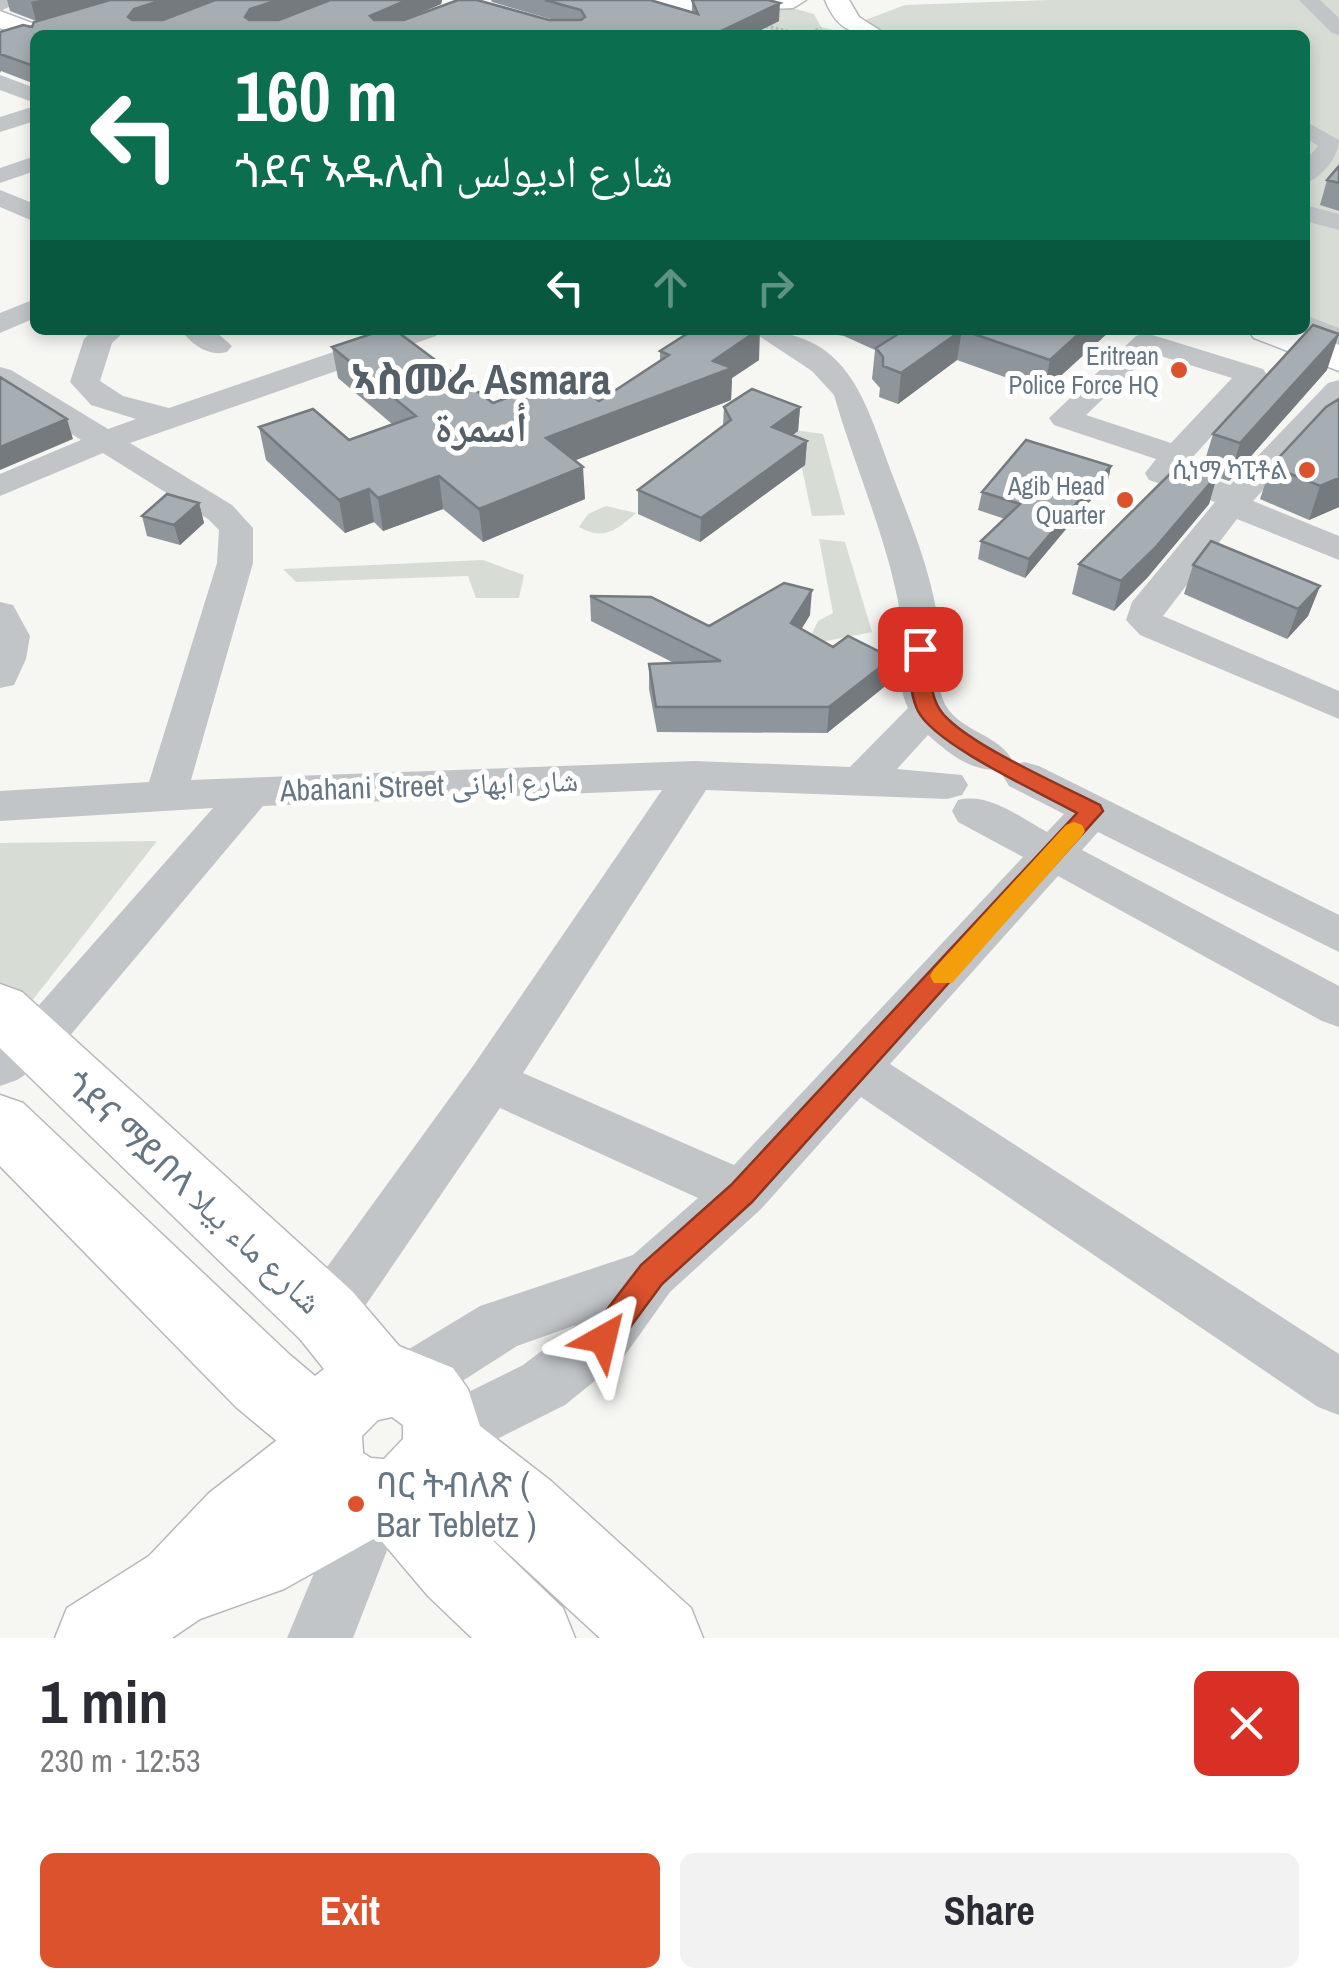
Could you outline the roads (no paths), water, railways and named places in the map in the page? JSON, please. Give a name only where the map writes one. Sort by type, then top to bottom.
[{"type":"main road","points":[[607,0],[661,6],[793,0]]},
{"type":"main road","points":[[618,0],[661,6],[712,30]]},
{"type":"main road","points":[[833,0],[849,0]]},
{"type":"main road","points":[[833,0],[849,22],[864,30]]},
{"type":"main road","points":[[0,19],[38,30]]},
{"type":"main road","points":[[1279,335],[1339,359]]},
{"type":"main road","name":"ጎደና ማይበላ شارع ماء بيلا","points":[[12,1039],[326,1315],[384,1447],[457,1567],[533,1638]]},
{"type":"main road","name":"ጎደና ማይበላ شارع ماء بيلا","points":[[0,1122],[263,1381],[384,1447],[523,1509],[661,1638]]},
{"type":"main road","points":[[98,1638],[178,1585],[255,1560],[384,1447]]},
{"type":"street","points":[[0,5],[15,0]]},
{"type":"street","points":[[1309,0],[1339,28]]},
{"type":"street","points":[[89,16],[128,2],[199,30]]},
{"type":"street","points":[[162,30],[217,12]]},
{"type":"street","points":[[0,42],[30,34]]},
{"type":"street","points":[[0,82],[30,94]]},
{"type":"street","points":[[0,125],[30,115]]},
{"type":"street","points":[[1310,127],[1339,118]]},
{"type":"street","points":[[1310,129],[1327,140],[1330,147],[1310,170]]},
{"type":"street","points":[[0,176],[30,165]]},
{"type":"street","points":[[0,198],[30,212]]},
{"type":"street","points":[[1310,214],[1339,222]]},
{"type":"street","points":[[0,324],[30,309]]},
{"type":"street","points":[[1310,326],[1339,338]]},
{"type":"street","points":[[104,335],[98,339],[85,382],[93,394],[108,403],[169,418]]},
{"type":"street","points":[[0,486],[107,440],[411,335]]},
{"type":"street","points":[[773,335],[823,364],[839,379],[848,395],[911,576],[920,624],[920,674],[928,710],[953,736],[1008,767],[1339,937],[1323,1000],[1053,854],[960,798],[951,769],[958,763],[1008,767]]},
{"type":"street","points":[[1177,456],[1064,418],[1146,342],[1252,374],[1177,456],[1161,473],[1333,540]]},
{"type":"street","points":[[0,376],[220,512],[236,528],[235,562],[166,796]]},
{"type":"street","points":[[1339,390],[1233,501],[1145,610],[1144,620],[1339,706]]},
{"type":"street","points":[[0,613],[10,624],[12,646],[0,676]]},
{"type":"street","points":[[858,784],[928,710]]},
{"type":"street","name":"Abahani Street شارع ابهانى","points":[[0,806],[694,775],[858,784],[960,798],[1001,814],[1024,804],[1029,786],[1008,767]]},
{"type":"street","points":[[326,1315],[491,1082],[694,775]]},
{"type":"street","points":[[12,1039],[251,792]]},
{"type":"street","points":[[320,1638],[384,1447],[544,1385],[603,1339],[651,1274],[742,1194],[1092,811]]},
{"type":"street","points":[[858,1070],[1339,1387]]},
{"type":"street","points":[[491,1082],[742,1194]]},
{"type":"place","name":"Eritrean Police Force HQ","points":[[1179,370]]},
{"type":"place","name":"ሲነማ ካፒቶል","points":[[1307,470]]},
{"type":"place","name":"Agib Head Quarter","points":[[1125,500]]},
{"type":"place","name":"ባር ትብለጽ ( Bar Tebletz )","points":[[356,1504]]},
{"type":"district","name":"ኣስመራ Asmara أسمرة","points":[[481,403]]}]
